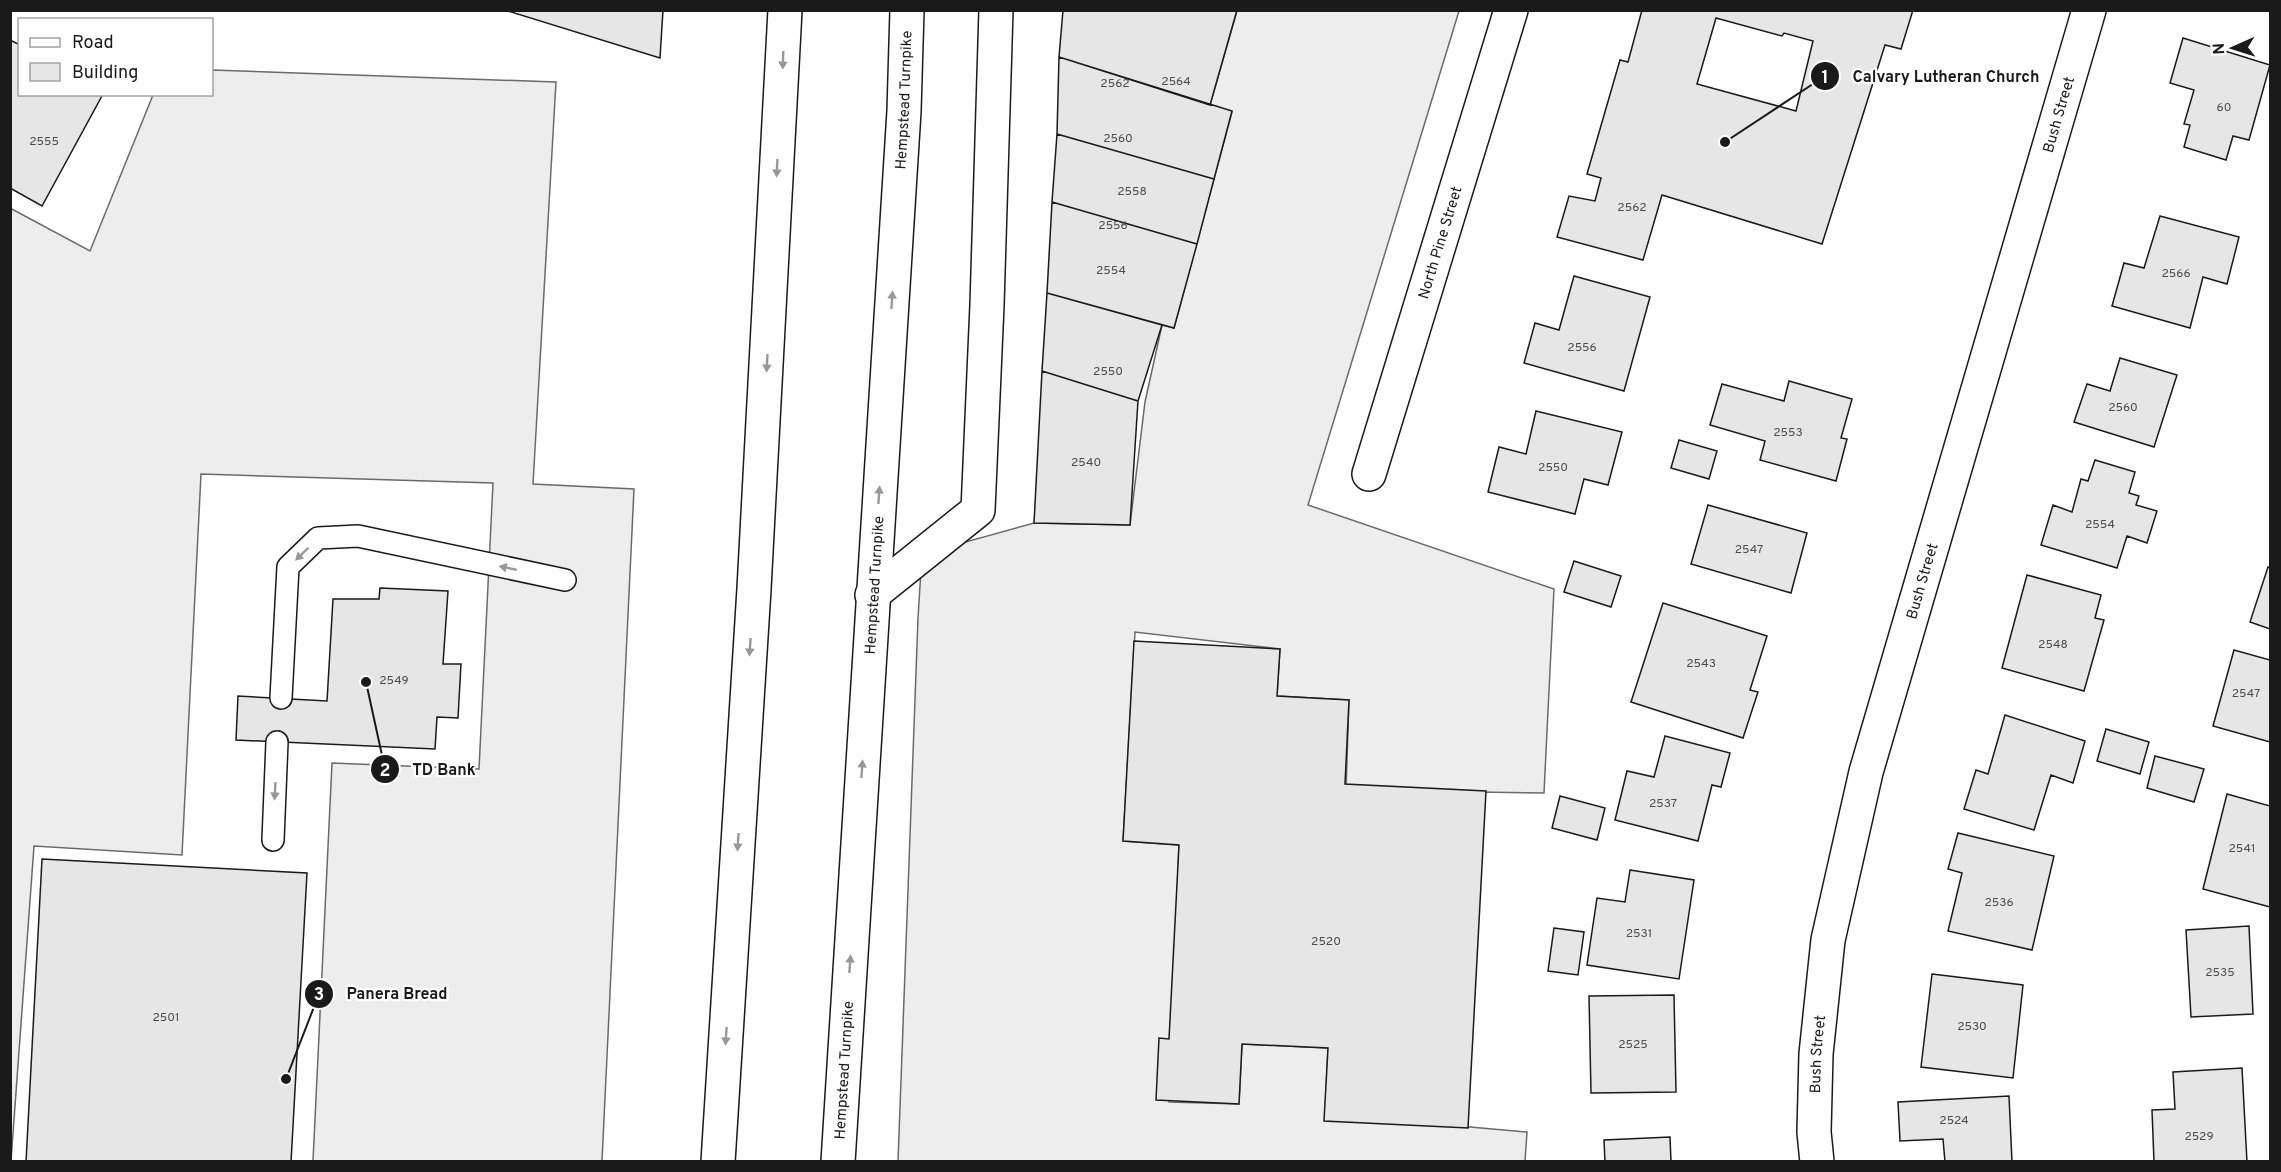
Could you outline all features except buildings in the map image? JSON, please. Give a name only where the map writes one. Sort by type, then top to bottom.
[{"type":"main road","points":[[718,1161],[755,577],[785,10]]},
{"type":"main road","points":[[898,10],[904,111]]},
{"type":"main road","name":"Hempstead Turnpike","points":[[837,1161],[904,111],[907,10]]},
{"type":"main road","points":[[872,595],[978,510],[988,293],[996,10]]},
{"type":"main road","name":"North Pine Street","points":[[1369,474],[1511,10]]},
{"type":"main road","name":"Bush Street","points":[[1817,1161],[1814,1132],[1816,1054],[1828,940],[1866,772],[2089,10]]},
{"type":"lane","points":[[281,698],[288,567],[318,538],[358,536],[565,580]]},
{"type":"lane","points":[[273,840],[277,742]]},
{"type":"shaded area","points":[[1237,11],[1459,11],[1308,505],[1554,589],[1544,793],[1346,790],[1349,700],[1277,696],[1280,649],[1135,632],[1123,841],[1179,845],[1169,1102],[1239,1104],[1242,1044],[1328,1048],[1325,1114],[1527,1132],[1525,1161],[898,1162],[922,554],[1034,523],[1130,525],[1145,402],[1162,325],[1174,328],[1232,112],[1210,105]]},
{"type":"shaded area","points":[[213,70],[556,82],[533,484],[634,489],[602,1161],[313,1161],[332,763],[479,769],[493,483],[201,474],[182,855],[34,846],[11,1161],[10,208],[90,251],[153,96],[213,96]]},
{"type":"place","name":"Calvary Lutheran Church","points":[[1725,142]]},
{"type":"place","name":"TD Bank","points":[[366,682]]},
{"type":"place","name":"Panera Bread","points":[[286,1079]]}]
